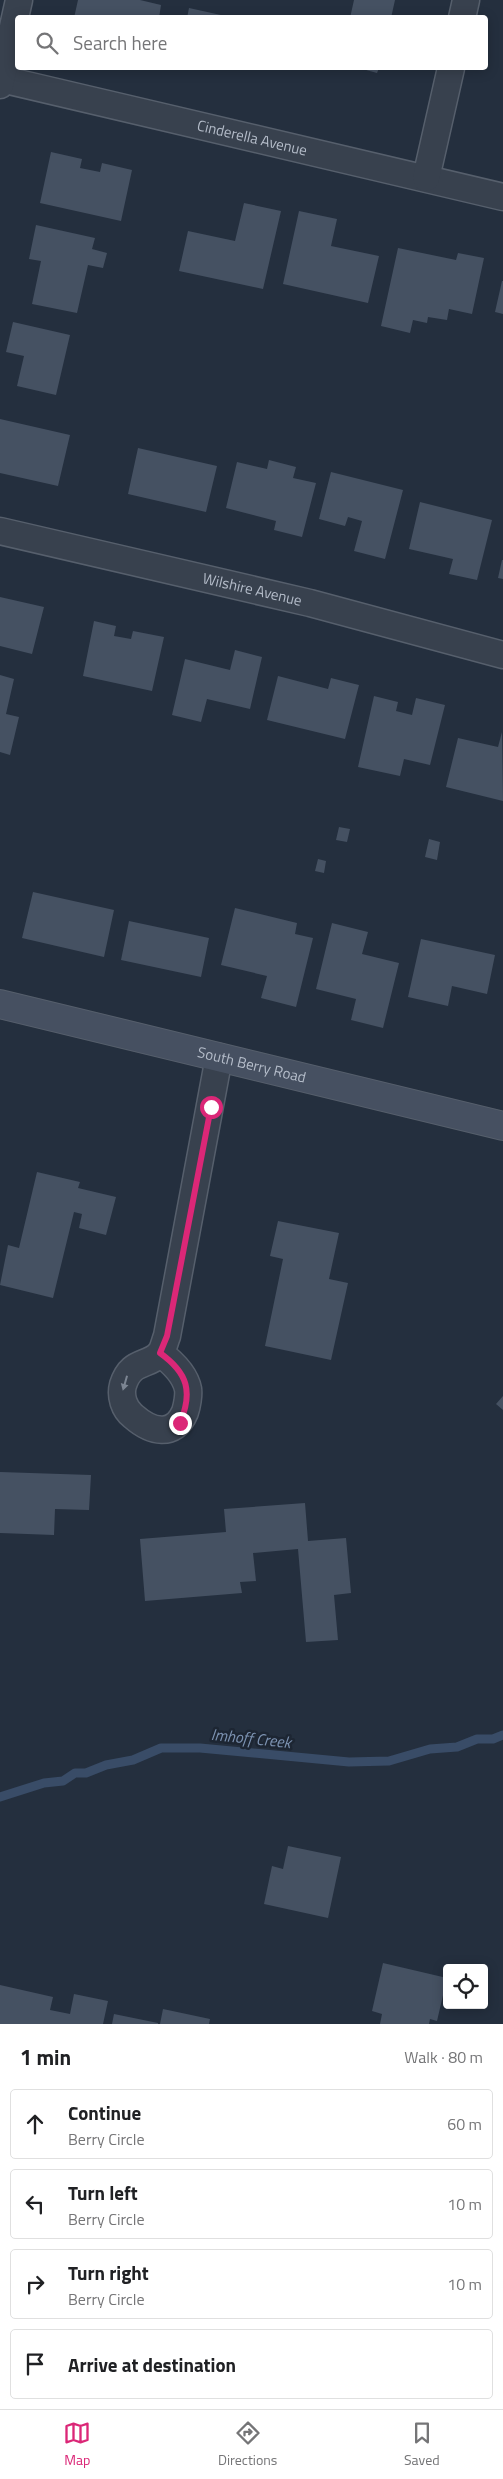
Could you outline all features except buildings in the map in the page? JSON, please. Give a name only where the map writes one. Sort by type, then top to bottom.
[{"type":"street","points":[[16,15],[19,0]]},
{"type":"street","points":[[463,15],[466,0]]},
{"type":"street","points":[[1,82],[15,18]]},
{"type":"street","points":[[426,178],[451,70]]},
{"type":"street","name":"Cinderella Avenue","points":[[1,82],[503,197]]},
{"type":"street","name":"Wilshire Avenue","points":[[0,531],[310,603],[503,655]]},
{"type":"street","name":"South Berry Road","points":[[0,1004],[503,1126]]},
{"type":"street","points":[[160,1353],[167,1336],[181,1268],[219,1057]]},
{"type":"waterway","name":"Imhoff Creek","points":[[0,1797],[44,1783],[63,1781],[75,1773],[86,1773],[106,1765],[133,1760],[161,1748],[200,1748],[349,1762],[389,1761],[430,1749],[457,1747],[477,1739],[493,1739],[503,1735]]},
{"type":"route","points":[[180,1423],[187,1407],[188,1389],[174,1363],[160,1353],[167,1336],[211,1107]]}]
